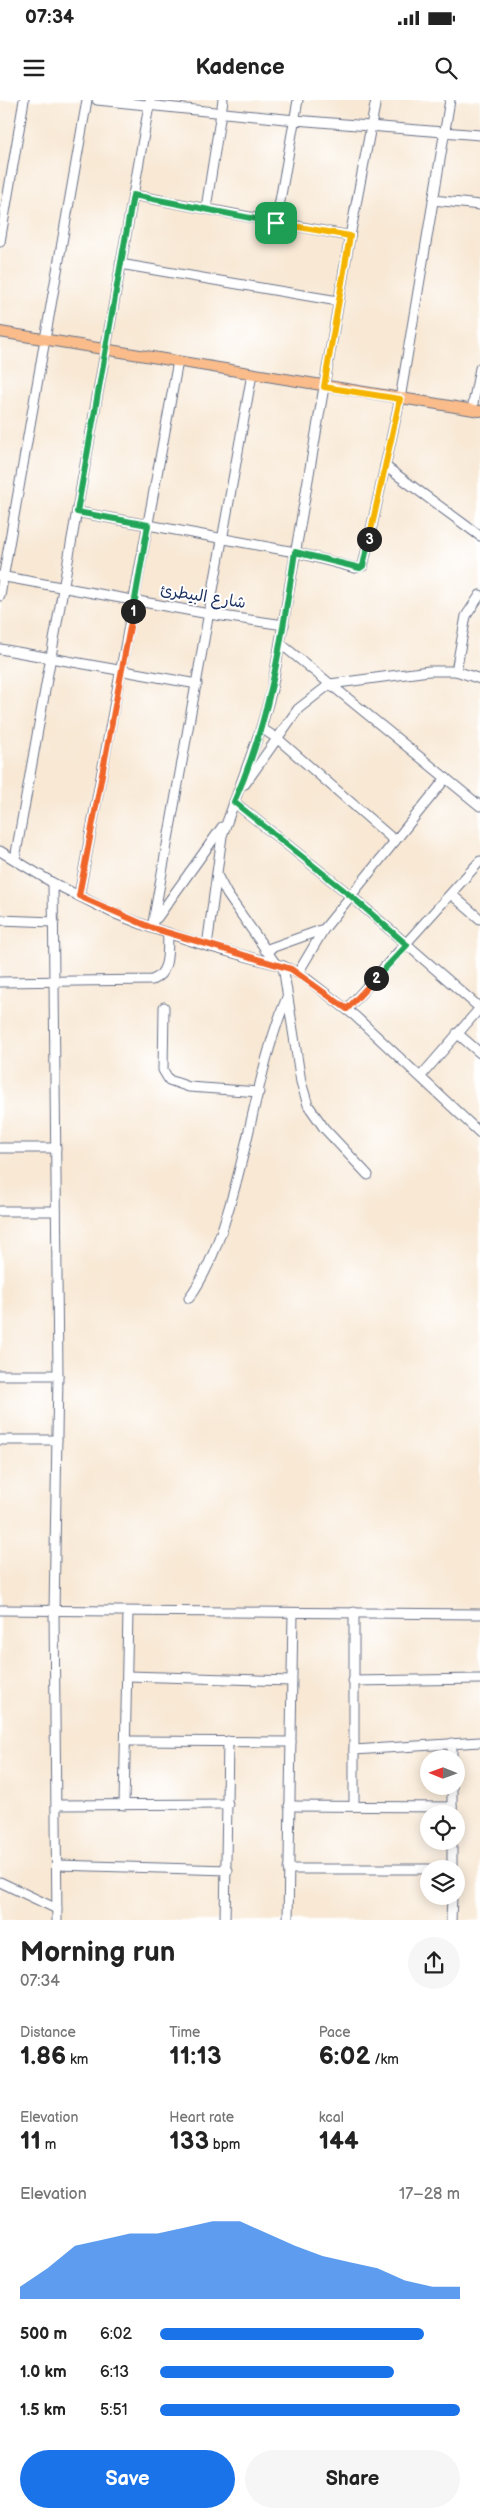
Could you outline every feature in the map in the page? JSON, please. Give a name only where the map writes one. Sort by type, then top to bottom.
[{"type":"main road","points":[[0,332],[324,387],[476,410]]},
{"type":"street","points":[[0,242],[24,100]]},
{"type":"street","points":[[0,596],[87,100]]},
{"type":"street","points":[[97,100],[150,102],[221,113],[480,135]]},
{"type":"street","points":[[206,208],[223,100]]},
{"type":"street","points":[[276,223],[298,100]]},
{"type":"street","points":[[207,946],[220,845],[227,821],[262,728],[281,644],[338,301],[376,100]]},
{"type":"street","points":[[77,512],[295,552],[355,568],[363,566],[400,399],[450,100]]},
{"type":"street","points":[[15,860],[150,102]]},
{"type":"street","points":[[133,195],[350,236]]},
{"type":"street","points":[[433,200],[480,205]]},
{"type":"street","points":[[120,264],[338,301]]},
{"type":"street","points":[[79,896],[178,361]]},
{"type":"street","points":[[476,410],[480,368]]},
{"type":"street","points":[[154,924],[252,374]]},
{"type":"street","points":[[385,466],[478,529]]},
{"type":"street","name":"شارع البيطرئ","points":[[2,576],[64,589],[284,625]]},
{"type":"street","points":[[456,671],[466,616],[480,595]]},
{"type":"street","points":[[281,644],[480,806]]},
{"type":"street","points":[[0,649],[197,684]]},
{"type":"street","points":[[239,792],[302,705],[330,684],[422,672],[456,671],[480,678]]},
{"type":"street","points":[[262,728],[278,739],[396,841]]},
{"type":"street","points":[[298,973],[324,929],[446,778]]},
{"type":"street","points":[[234,802],[351,896],[480,1008],[421,1076]]},
{"type":"street","points":[[154,924],[227,821]]},
{"type":"street","points":[[0,851],[79,896],[154,924],[168,933],[207,946],[278,964],[298,973],[347,1009],[421,1076],[480,1134]]},
{"type":"street","points":[[347,1009],[407,945],[480,861]]},
{"type":"street","points":[[216,872],[227,894],[265,950],[278,964],[287,997],[302,1091],[308,1105],[324,1128],[368,1175]]},
{"type":"street","points":[[54,883],[58,1375],[54,1612],[58,1805],[57,1920]]},
{"type":"street","points":[[451,894],[480,919]]},
{"type":"street","points":[[0,920],[54,922]]},
{"type":"street","points":[[265,950],[324,929]]},
{"type":"street","points":[[0,982],[136,982],[158,978],[165,969],[168,933]]},
{"type":"street","points":[[189,1298],[209,1265],[221,1234],[287,997]]},
{"type":"street","points":[[164,1006],[163,1070],[169,1080],[189,1087],[259,1092]]},
{"type":"street","points":[[458,1033],[480,1052]]},
{"type":"street","points":[[0,1148],[56,1148]]},
{"type":"street","points":[[0,1210],[56,1211]]},
{"type":"street","points":[[0,1375],[58,1375]]},
{"type":"street","points":[[0,1440],[57,1440]]},
{"type":"street","points":[[0,1610],[54,1612],[480,1614]]},
{"type":"street","points":[[124,1805],[128,1612]]},
{"type":"street","points":[[354,1612],[354,1806]]},
{"type":"street","points":[[288,1920],[293,1613]]},
{"type":"street","points":[[128,1676],[291,1681]]},
{"type":"street","points":[[353,1681],[480,1679]]},
{"type":"street","points":[[226,1920],[228,1741]]},
{"type":"street","points":[[126,1742],[291,1742]]},
{"type":"street","points":[[354,1750],[480,1742]]},
{"type":"street","points":[[452,1743],[452,1750]]},
{"type":"street","points":[[58,1805],[228,1804]]},
{"type":"street","points":[[289,1806],[420,1809]]},
{"type":"street","points":[[57,1865],[228,1870]]},
{"type":"street","points":[[288,1869],[420,1869]]},
{"type":"street","points":[[0,1882],[57,1908]]},
{"type":"street","points":[[451,1920],[452,1905]]},
{"type":"route","points":[[133,195],[276,223],[350,236],[324,387],[400,399],[363,566],[355,568],[295,552],[272,689],[262,728],[234,802],[351,896],[407,945],[347,1009],[302,975],[291,969],[207,946],[152,928],[113,913],[79,896],[148,525],[77,512],[133,195]]}]
